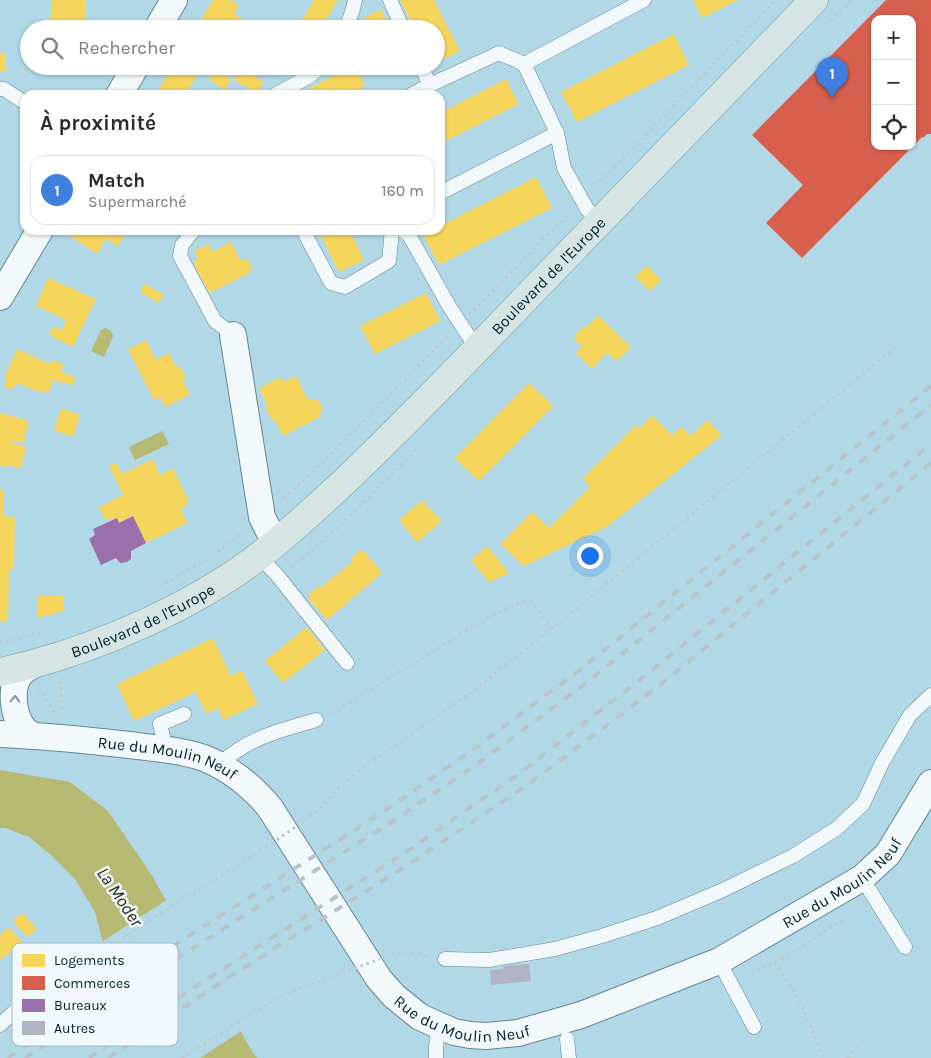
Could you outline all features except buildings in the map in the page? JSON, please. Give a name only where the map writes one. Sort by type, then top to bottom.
[{"type":"main road","name":"Boulevard de l'Europe","points":[[0,672],[35,664],[117,634],[180,606],[229,578],[267,549],[313,511],[378,450],[477,350],[814,0]]},
{"type":"street","points":[[162,20],[174,0]]},
{"type":"street","points":[[122,90],[131,75]]},
{"type":"street","points":[[0,297],[37,235]]},
{"type":"street","points":[[233,335],[267,549]]},
{"type":"street","points":[[33,736],[18,721],[14,707],[19,675],[35,664]]},
{"type":"street","name":"Rue du Moulin Neuf","points":[[0,734],[62,737],[166,750],[197,756],[217,764],[240,778],[256,791],[270,808],[379,978],[394,996],[420,1017],[439,1026],[454,1032],[486,1036],[518,1033],[580,1015],[720,961],[862,878],[888,854],[931,783]]},
{"type":"lane","points":[[349,20],[355,0]]},
{"type":"lane","points":[[390,0],[399,20]]},
{"type":"lane","points":[[524,64],[644,0]]},
{"type":"lane","points":[[420,90],[499,53],[524,64],[557,133],[564,168],[587,209],[600,223]]},
{"type":"lane","points":[[283,90],[311,75]]},
{"type":"lane","points":[[425,75],[430,85]]},
{"type":"lane","points":[[0,89],[4,89],[20,100]]},
{"type":"lane","points":[[445,190],[557,133]]},
{"type":"lane","points":[[190,235],[182,245],[180,256],[215,321],[233,335]]},
{"type":"lane","points":[[306,235],[331,283],[345,287],[389,261],[392,235]]},
{"type":"lane","points":[[408,235],[477,350]]},
{"type":"lane","points":[[267,549],[277,575],[347,663]]},
{"type":"lane","points":[[445,959],[489,960],[555,949],[602,936],[657,918],[715,894],[792,856],[836,829],[862,804],[882,763],[910,715],[931,695]]},
{"type":"lane","points":[[166,750],[160,724],[184,714]]},
{"type":"lane","points":[[217,764],[259,739],[280,730],[316,720]]},
{"type":"lane","points":[[862,878],[905,947]]},
{"type":"lane","points":[[720,961],[754,1027]]},
{"type":"lane","points":[[0,1025],[12,1014]]},
{"type":"lane","points":[[436,1058],[439,1026]]},
{"type":"lane","points":[[567,1039],[569,1058]]},
{"type":"path","points":[[216,554],[309,476],[566,216],[588,188],[599,182],[614,167],[776,0]]},
{"type":"path","points":[[117,943],[266,847],[319,810],[331,795],[368,764],[473,691],[897,346]]},
{"type":"path","points":[[155,588],[207,559]]},
{"type":"path","points":[[316,720],[339,710],[496,613],[524,601],[534,603],[552,628]]},
{"type":"path","points":[[0,643],[52,631]]},
{"type":"path","points":[[182,1058],[292,990],[396,953],[416,953],[445,959]]},
{"type":"path","points":[[776,962],[802,1006],[824,1058]]},
{"type":"path","points":[[847,1058],[860,1043]]},
{"type":"water","points":[[106,328],[111,331],[113,336],[104,357],[91,351],[101,330]]},
{"type":"water","points":[[162,431],[169,444],[135,460],[129,447]]},
{"type":"water","name":"La Moder","points":[[0,770],[70,782],[108,811],[151,874],[257,1058],[183,1058],[174,1046],[178,1046],[178,943],[103,943],[95,912],[75,879],[29,837],[0,828]]},
{"type":"pier","points":[[168,899],[243,1030],[200,1058],[180,1058],[171,1046],[178,1046],[178,943],[100,943]]},
{"type":"railway","points":[[178,943],[383,812],[474,749],[581,669],[931,386]]},
{"type":"railway","points":[[178,958],[390,823],[483,760],[586,683],[931,405]]},
{"type":"railway","points":[[178,998],[403,854],[516,776],[641,679],[931,444]]},
{"type":"railway","points":[[178,1011],[411,863],[523,788],[651,692],[931,463]]},
{"type":"railway","points":[[8,1058],[25,1046]]},
{"type":"railway","points":[[25,1058],[43,1046]]},
{"type":"railway","points":[[89,1058],[106,1046]]},
{"type":"railway","points":[[108,1058],[126,1046]]},
{"type":"place","name":"Match","points":[[832,98]]}]
